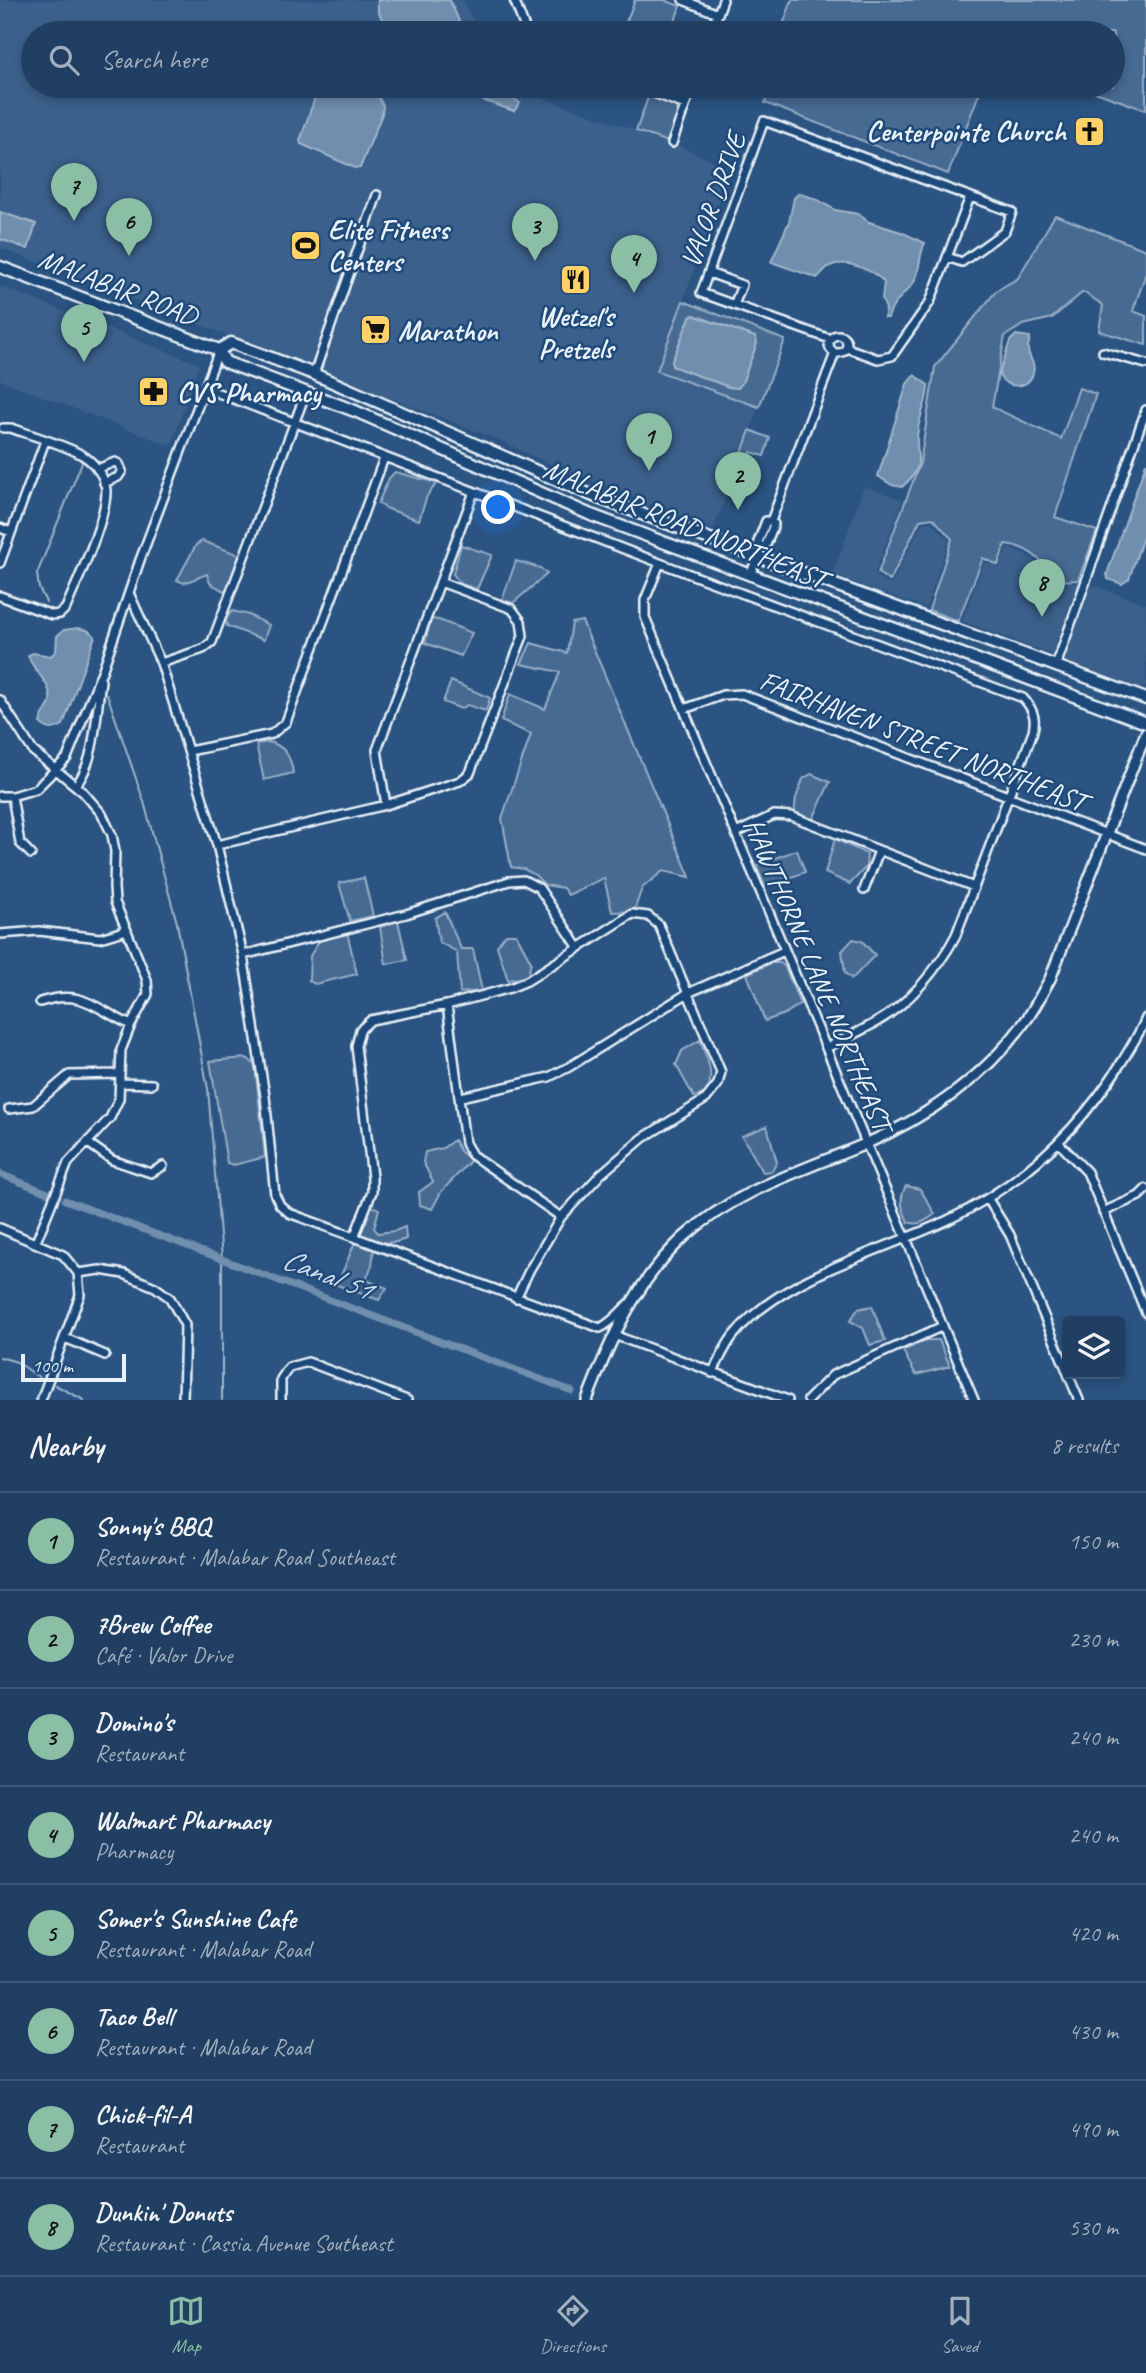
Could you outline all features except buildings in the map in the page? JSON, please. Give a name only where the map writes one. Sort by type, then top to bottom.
[{"type":"main road","name":"MALABAR ROAD","points":[[0,267],[219,349]]},
{"type":"main road","points":[[219,349],[231,343],[314,374],[598,498],[1146,699]]},
{"type":"main road","name":"MALABAR ROAD NORTHEAST","points":[[219,349],[225,362],[347,408],[591,515],[1146,723]]},
{"type":"main road","points":[[347,408],[379,402]]},
{"type":"main road","points":[[872,622],[879,602]]},
{"type":"street","points":[[514,0],[522,21]]},
{"type":"street","points":[[683,0],[718,14]]},
{"type":"street","points":[[715,21],[723,0]]},
{"type":"street","points":[[665,98],[685,106]]},
{"type":"street","points":[[672,143],[688,98]]},
{"type":"street","name":"VALOR DRIVE","points":[[947,257],[962,262],[1005,231],[1012,212],[764,121],[701,293],[830,340],[838,335],[843,336],[847,341],[847,348],[878,359],[892,356],[930,302],[947,257],[970,197]]},
{"type":"street","points":[[314,374],[377,195]]},
{"type":"street","points":[[709,273],[742,285],[734,305]]},
{"type":"street","points":[[830,340],[829,345],[835,353]]},
{"type":"street","points":[[835,353],[841,353],[847,348]]},
{"type":"street","points":[[0,796],[12,796],[36,789],[67,758],[103,669],[219,349]]},
{"type":"street","points":[[1103,352],[1146,364]]},
{"type":"street","points":[[750,576],[761,547],[758,542],[766,522],[771,521],[835,353]]},
{"type":"street","points":[[205,388],[660,563],[1016,695],[1032,707],[1034,728],[955,937],[941,962],[910,996],[878,1022],[826,1048]]},
{"type":"street","points":[[160,663],[203,649],[212,642],[306,392]]},
{"type":"street","points":[[1056,666],[1146,410]]},
{"type":"street","points":[[0,596],[52,615],[60,614],[66,608],[104,507],[104,483],[97,469],[82,454],[11,428],[3,428]]},
{"type":"street","points":[[0,563],[45,441]]},
{"type":"street","points":[[189,751],[272,734],[286,722],[384,458]]},
{"type":"street","points":[[97,469],[115,461],[119,464],[122,471],[118,477],[104,483]]},
{"type":"street","points":[[386,805],[377,750],[474,492]]},
{"type":"street","points":[[0,528],[11,532]]},
{"type":"street","name":"HAWTHORNE LANE NORTHEAST","points":[[660,563],[645,600],[645,617],[974,1400]]},
{"type":"street","points":[[217,845],[386,805],[460,780],[470,773],[523,636],[521,621],[512,609],[440,582]]},
{"type":"street","points":[[129,593],[160,663],[217,845],[243,954],[265,1096],[275,1195],[280,1205],[289,1213],[600,1328],[611,1324],[621,1310],[631,1303]]},
{"type":"street","points":[[76,785],[84,776],[89,761],[103,669]]},
{"type":"street","name":"FAIRHAVEN STREET NORTHEAST","points":[[684,709],[723,695],[742,694],[1146,849]]},
{"type":"street","points":[[0,700],[33,751],[76,785],[102,814],[112,835],[115,851],[116,902],[147,980],[148,994],[121,1050],[119,1099],[110,1118],[68,1163],[36,1242]]},
{"type":"street","points":[[587,1400],[614,1335],[631,1303],[654,1270],[684,1237],[751,1190],[867,1143],[917,1118],[952,1095],[990,1062],[1029,1015],[1050,979],[1146,733]]},
{"type":"street","points":[[12,796],[20,843],[31,854]]},
{"type":"street","points":[[736,833],[774,815],[791,816],[974,887]]},
{"type":"street","points":[[864,890],[879,851]]},
{"type":"street","points":[[243,954],[407,914],[509,881],[524,880],[539,888],[579,948]]},
{"type":"street","points":[[354,1237],[372,1192],[356,1046],[360,1030],[371,1020],[447,1005],[510,988],[527,981],[632,914],[648,916],[659,925],[721,1072],[718,1084],[706,1100],[643,1138],[601,1174],[561,1217],[516,1298]]},
{"type":"street","points":[[0,934],[39,931],[100,938],[127,930]]},
{"type":"street","points":[[461,1097],[549,1077],[688,993],[784,951]]},
{"type":"street","points":[[40,1003],[59,996],[89,1001],[131,1025]]},
{"type":"street","points":[[447,1005],[465,1143],[472,1155],[561,1217]]},
{"type":"street","points":[[712,1373],[733,1336],[763,1307],[795,1285],[949,1220],[988,1199],[1027,1170],[1059,1143],[1105,1089],[1142,1030],[1146,1018]]},
{"type":"street","points":[[9,1110],[33,1106],[69,1075],[120,1074]]},
{"type":"street","points":[[120,1083],[152,1084]]},
{"type":"street","points":[[88,1143],[112,1160],[151,1173],[163,1166]]},
{"type":"street","points":[[1059,1143],[1087,1172],[1146,1313]]},
{"type":"street","points":[[1103,1212],[1139,1196],[1146,1189]]},
{"type":"street","points":[[988,1199],[1010,1236],[1062,1358]]},
{"type":"street","points":[[0,1228],[63,1255],[78,1273],[80,1295],[41,1400]]},
{"type":"street","points":[[78,1273],[100,1270],[124,1274],[155,1287],[170,1298],[185,1325],[183,1400]]},
{"type":"street","points":[[808,1400],[822,1383],[833,1375],[943,1326]]},
{"type":"street","points":[[614,1335],[788,1400]]},
{"type":"street","points":[[65,1338],[104,1355]]},
{"type":"street","points":[[281,1400],[281,1379],[289,1367],[308,1362],[407,1400]]},
{"type":"street","points":[[1071,1379],[1079,1400]]},
{"type":"shaded area","points":[[0,0],[463,0],[473,21],[21,21],[21,98],[543,98],[672,143],[731,169],[658,370],[759,407],[713,530],[538,459],[502,441],[0,248]]},
{"type":"shaded area","points":[[378,0],[450,0],[459,21],[383,21],[378,11]]},
{"type":"shaded area","points":[[635,0],[664,0],[680,6],[675,21],[626,21]]},
{"type":"shaded area","points":[[792,0],[1146,0],[1146,110],[1112,98],[1125,98],[1125,21],[784,21]]},
{"type":"shaded area","points":[[315,98],[379,98],[383,106],[360,168],[301,144]]},
{"type":"shaded area","points":[[477,98],[513,98],[520,103],[514,111]]},
{"type":"shaded area","points":[[648,98],[656,98],[676,107],[678,116],[668,142],[636,131]]},
{"type":"shaded area","points":[[766,98],[977,98],[948,174],[765,103]]},
{"type":"shaded area","points":[[799,193],[835,210],[858,214],[869,222],[925,243],[914,282],[894,305],[888,318],[884,318],[884,282],[867,270],[837,264],[828,267],[817,278],[771,262],[789,222],[794,198]]},
{"type":"shaded area","points":[[0,212],[36,224],[28,249],[0,239]]},
{"type":"shaded area","points":[[1055,215],[1146,250],[1146,273],[1133,311],[1146,316],[1146,345],[1099,331],[1103,305],[1083,292],[1052,318],[1023,325],[1005,336],[992,407],[1061,439],[1079,388],[1096,394],[1055,517],[1097,531],[1078,580],[1058,579],[1041,561],[1019,547],[1005,544],[998,565],[983,558],[958,621],[929,610],[952,539],[933,518],[920,520],[890,581],[878,573],[920,463],[935,367],[996,291],[1018,278]]},
{"type":"shaded area","points":[[0,286],[199,364],[171,446],[0,380]]},
{"type":"shaded area","points":[[683,301],[785,340],[759,407],[657,371]],"holes":[[[694,315],[755,337],[757,343],[738,388],[672,366],[690,317]]]},
{"type":"shaded area","points":[[693,315],[755,337],[757,343],[738,388],[672,366]]},
{"type":"shaded area","points":[[1016,335],[1030,337],[1028,352],[1034,371],[1029,381],[1016,386],[1006,383],[999,375],[1010,341]]},
{"type":"shaded area","points":[[914,375],[928,385],[928,391],[918,429],[918,466],[902,487],[892,485],[878,476],[907,384]]},
{"type":"shaded area","points":[[750,430],[770,438],[764,456],[751,452],[747,462],[740,459]]},
{"type":"shaded area","points":[[1146,463],[1146,528],[1129,579],[1122,584],[1108,579],[1107,574]]},
{"type":"shaded area","points":[[395,472],[437,483],[427,496],[419,520],[378,503],[389,478]]},
{"type":"shaded area","points":[[864,486],[903,500],[875,572],[876,576],[888,584],[892,583],[922,523],[931,522],[949,540],[926,608],[809,567],[834,571]]},
{"type":"shaded area","points":[[202,541],[240,555],[226,592],[210,583],[207,574],[184,583],[177,580],[196,545]]},
{"type":"shaded area","points":[[461,545],[492,555],[477,589],[461,584],[453,574]]},
{"type":"shaded area","points":[[1007,548],[1023,553],[1059,583],[1080,583],[1087,566],[1056,656],[962,621],[984,562],[999,568]]},
{"type":"shaded area","points":[[516,561],[540,568],[547,574],[513,603],[502,600]]},
{"type":"shaded area","points":[[1092,585],[1146,604],[1146,685],[1142,688],[1131,688],[1065,660]]},
{"type":"shaded area","points":[[232,611],[249,615],[269,625],[264,640],[227,626],[226,619]]},
{"type":"shaded area","points":[[431,619],[472,633],[461,656],[425,643]]},
{"type":"shaded area","points":[[582,621],[690,877],[663,871],[642,888],[634,911],[612,912],[604,878],[568,895],[563,888],[545,885],[524,869],[511,867],[502,818],[531,734],[501,721],[510,694],[545,709],[560,672],[521,664],[531,643],[567,653],[572,623]]},
{"type":"shaded area","points":[[78,628],[95,636],[63,725],[48,728],[40,723],[50,702],[50,695],[28,655],[33,653],[51,656],[56,651],[57,636],[64,630]]},
{"type":"shaded area","points":[[451,681],[490,698],[486,711],[467,705],[461,709],[443,702]]},
{"type":"shaded area","points":[[269,742],[286,753],[293,773],[264,780],[256,744]]},
{"type":"shaded area","points":[[811,774],[830,782],[812,821],[794,815],[796,798],[803,779]]},
{"type":"shaded area","points":[[835,839],[867,854],[866,867],[850,884],[825,873]]},
{"type":"shaded area","points":[[797,850],[805,872],[765,887],[756,865]]},
{"type":"shaded area","points":[[364,878],[373,916],[350,921],[339,883]]},
{"type":"shaded area","points":[[445,912],[461,949],[473,949],[482,991],[460,993],[457,952],[439,942],[435,918]]},
{"type":"shaded area","points":[[398,921],[407,960],[386,964],[380,927]]},
{"type":"shaded area","points":[[347,932],[357,974],[315,984],[309,981],[310,956],[321,938]]},
{"type":"shaded area","points":[[506,934],[516,934],[531,962],[528,976],[508,980],[497,946]]},
{"type":"shaded area","points":[[853,939],[862,941],[875,955],[852,979],[845,973],[842,951]]},
{"type":"shaded area","points":[[771,963],[780,963],[785,967],[800,1004],[785,1014],[765,1021],[747,974]]},
{"type":"shaded area","points":[[700,1040],[709,1066],[710,1079],[707,1093],[694,1097],[676,1065],[682,1051]]},
{"type":"shaded area","points":[[247,1058],[255,1065],[265,1157],[234,1165],[227,1163],[210,1061]]},
{"type":"shaded area","points":[[767,1126],[777,1162],[772,1171],[763,1172],[742,1136]]},
{"type":"shaded area","points":[[454,1140],[460,1151],[471,1160],[441,1192],[432,1209],[420,1205],[419,1192],[433,1182],[423,1162],[425,1152],[443,1148]]},
{"type":"shaded area","points":[[906,1186],[920,1189],[935,1214],[922,1222],[908,1222],[902,1204]]},
{"type":"shaded area","points":[[369,1205],[379,1209],[374,1228],[378,1233],[405,1227],[406,1239],[382,1242],[358,1233]]},
{"type":"shaded area","points":[[355,1242],[374,1248],[372,1265],[366,1280],[387,1288],[379,1300],[337,1285]]},
{"type":"shaded area","points":[[872,1306],[885,1341],[870,1345],[863,1328],[850,1321],[858,1309]]},
{"type":"shaded area","points":[[926,1340],[939,1340],[950,1366],[916,1375],[903,1351]]},
{"type":"waterway","points":[[46,602],[39,588],[37,574],[82,462]]},
{"type":"waterway","points":[[107,694],[144,802],[177,923],[208,1089],[222,1259],[222,1400]]},
{"type":"waterway","points":[[0,1174],[48,1193]]},
{"type":"waterway","name":"Canal 51","points":[[65,1200],[572,1391]]},
{"type":"waterway","points":[[0,1357],[17,1362],[40,1378]]},
{"type":"waterway","points":[[55,1385],[84,1400]]},
{"type":"place","name":"Centerpointe Church","points":[[1089,131]]},
{"type":"place","name":"Chick-fil-A","points":[[74,221]]},
{"type":"place","name":"Elite Fitness Centers","points":[[305,245]]},
{"type":"place","name":"Taco Bell","points":[[129,256]]},
{"type":"place","name":"Domino's","points":[[535,261]]},
{"type":"place","name":"Wetzel's Pretzels","points":[[576,279]]},
{"type":"place","name":"Walmart Pharmacy","points":[[634,293]]},
{"type":"place","name":"Marathon","points":[[375,330]]},
{"type":"place","name":"Somer's Sunshine Cafe","points":[[84,362]]},
{"type":"place","name":"CVS Pharmacy","points":[[154,392]]},
{"type":"place","name":"Sonny's BBQ","points":[[649,471]]},
{"type":"place","name":"7Brew Coffee","points":[[738,510]]},
{"type":"place","name":"Dunkin' Donuts","points":[[1042,617]]}]
